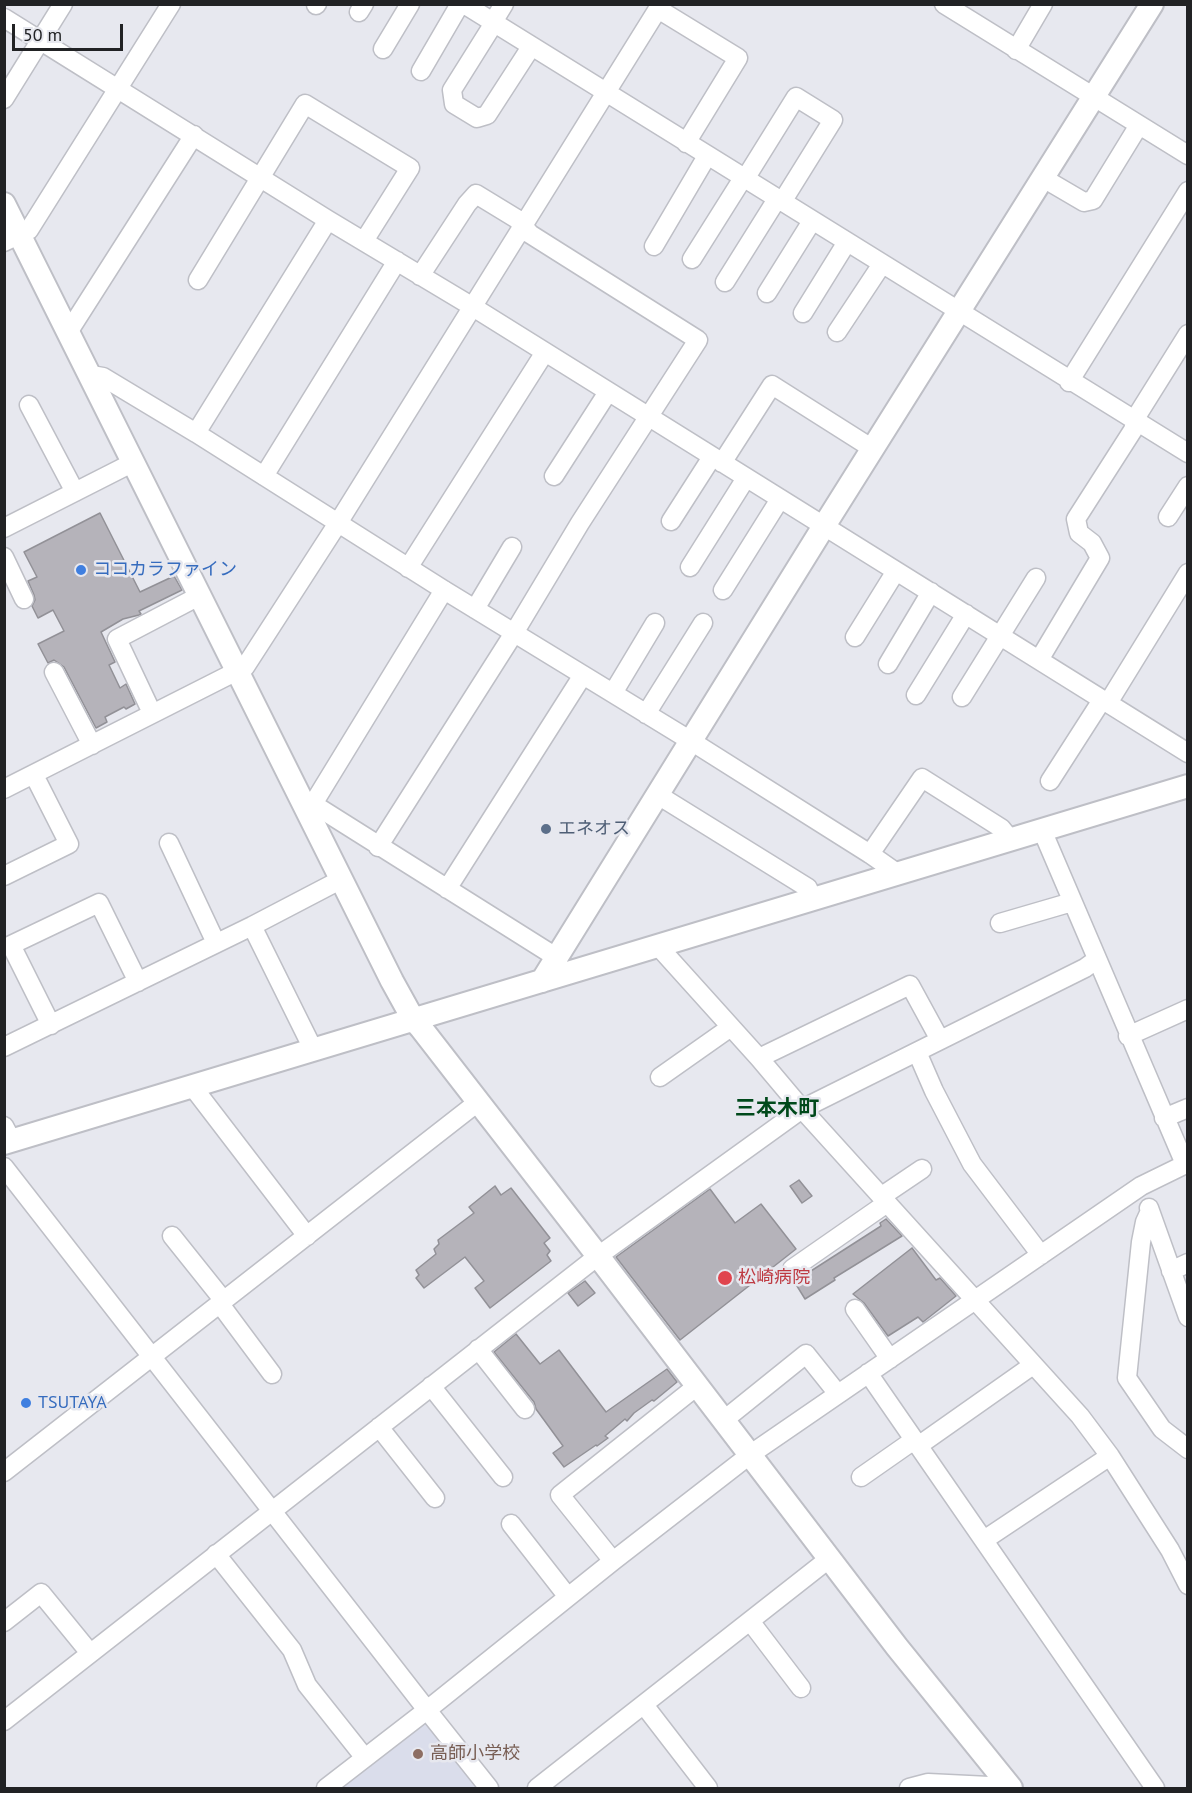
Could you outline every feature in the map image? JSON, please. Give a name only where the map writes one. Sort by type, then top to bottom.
[{"type":"street","points":[[4,99],[63,4]]},
{"type":"street","points":[[12,239],[29,230],[171,4]]},
{"type":"street","points":[[383,49],[410,4]]},
{"type":"street","points":[[421,71],[460,4]]},
{"type":"street","points":[[465,4],[1070,382],[1188,453]]},
{"type":"street","points":[[504,4],[452,90],[454,104],[477,118],[487,115],[531,47]]},
{"type":"street","points":[[1016,50],[1043,4]]},
{"type":"street","points":[[542,981],[824,525],[1152,4]]},
{"type":"street","points":[[950,6],[1016,50],[1188,155]]},
{"type":"street","points":[[4,789],[245,667],[338,523],[660,7],[738,58],[686,143]]},
{"type":"street","points":[[9,14],[40,40],[328,220],[473,307],[1105,701],[1185,746]]},
{"type":"street","points":[[692,259],[796,97],[833,120],[725,282]]},
{"type":"street","points":[[198,280],[305,104],[410,168],[364,241]]},
{"type":"street","points":[[1043,178],[1084,202],[1093,200],[1138,125]]},
{"type":"street","points":[[69,331],[194,135]]},
{"type":"street","points":[[654,246],[707,156]]},
{"type":"street","points":[[1070,382],[1188,191]]},
{"type":"street","points":[[378,847],[514,633],[580,523],[698,340],[530,234],[517,219],[476,194],[420,276]]},
{"type":"street","points":[[4,204],[12,239],[69,331],[239,672],[309,805],[342,879],[413,1019],[751,1454],[897,1647],[1009,1785]]},
{"type":"street","points":[[196,434],[328,220]]},
{"type":"street","points":[[767,293],[812,221]]},
{"type":"street","points":[[803,313],[847,242]]},
{"type":"street","points":[[264,476],[397,261]]},
{"type":"street","points":[[837,332],[882,264]]},
{"type":"street","points":[[1039,660],[1100,558],[1092,543],[1079,534],[1076,519],[1134,430],[1138,414],[1188,334]]},
{"type":"street","points":[[408,568],[545,352]]},
{"type":"street","points":[[91,375],[103,377],[264,476],[408,568],[692,741],[897,873]]},
{"type":"street","points":[[671,521],[772,385],[873,449]]},
{"type":"street","points":[[554,476],[608,392]]},
{"type":"street","points":[[29,405],[75,492]]},
{"type":"street","points":[[4,528],[134,462]]},
{"type":"street","points":[[690,567],[746,478]]},
{"type":"street","points":[[1168,517],[1188,486]]},
{"type":"street","points":[[723,590],[780,499]]},
{"type":"street","points":[[475,609],[512,547]]},
{"type":"street","points":[[4,557],[24,599]]},
{"type":"street","points":[[855,637],[896,571]]},
{"type":"street","points":[[1050,781],[1188,573]]},
{"type":"street","points":[[962,697],[1036,578]]},
{"type":"street","points":[[309,805],[444,590]]},
{"type":"street","points":[[888,664],[931,592]]},
{"type":"street","points":[[152,713],[117,639],[201,595]]},
{"type":"street","points":[[916,695],[966,614]]},
{"type":"street","points":[[613,693],[655,623]]},
{"type":"street","points":[[646,714],[704,623]]},
{"type":"street","points":[[54,672],[92,745]]},
{"type":"street","points":[[447,890],[583,675]]},
{"type":"street","points":[[4,876],[69,844],[34,775]]},
{"type":"street","points":[[870,854],[922,778],[1001,828],[1010,839]]},
{"type":"street","points":[[7,1137],[192,1086],[1188,786]]},
{"type":"street","points":[[658,795],[808,888],[812,899]]},
{"type":"street","points":[[309,805],[556,957]]},
{"type":"street","points":[[326,1788],[751,1454],[1141,1186],[1186,1164],[1128,1036],[1042,830]]},
{"type":"street","points":[[169,843],[216,944]]},
{"type":"street","points":[[4,1047],[216,944],[342,879]]},
{"type":"street","points":[[1000,923],[1072,902]]},
{"type":"street","points":[[51,1025],[11,945],[99,903],[138,982]]},
{"type":"street","points":[[252,926],[313,1050]]},
{"type":"street","points":[[658,946],[1080,1416],[1110,1456],[1170,1550],[1188,1585]]},
{"type":"street","points":[[4,1721],[598,1256],[802,1109],[1085,968],[1096,960]]},
{"type":"street","points":[[759,1058],[910,985],[940,1040]]},
{"type":"street","points":[[1128,1036],[1188,1009]]},
{"type":"street","points":[[660,1077],[731,1028]]},
{"type":"street","points":[[917,1052],[934,1091],[972,1164],[1041,1255]]},
{"type":"street","points":[[192,1086],[307,1236]]},
{"type":"street","points":[[4,1472],[478,1102]]},
{"type":"street","points":[[1164,1118],[1188,1108]]},
{"type":"street","points":[[4,1167],[489,1788]]},
{"type":"street","points":[[792,1269],[922,1169]]},
{"type":"street","points":[[1141,1186],[1188,1317]]},
{"type":"street","points":[[1150,1211],[1141,1242],[1127,1378],[1162,1429],[1188,1449]]},
{"type":"street","points":[[172,1236],[272,1374]]},
{"type":"street","points":[[1171,1271],[1188,1263]]},
{"type":"street","points":[[855,1309],[890,1359]]},
{"type":"street","points":[[478,1349],[525,1409]]},
{"type":"street","points":[[724,1420],[806,1354],[838,1394]]},
{"type":"street","points":[[861,1478],[1033,1365]]},
{"type":"street","points":[[868,1373],[1155,1788]]},
{"type":"street","points":[[430,1386],[503,1477]]},
{"type":"street","points":[[612,1561],[560,1495],[697,1386]]},
{"type":"street","points":[[379,1427],[435,1498]]},
{"type":"street","points":[[984,1540],[1110,1456]]},
{"type":"street","points":[[511,1524],[568,1597]]},
{"type":"street","points":[[216,1554],[292,1650],[307,1685],[365,1758]]},
{"type":"street","points":[[537,1788],[830,1558]]},
{"type":"street","points":[[4,1622],[41,1593],[90,1653]]},
{"type":"street","points":[[750,1621],[801,1688]]},
{"type":"street","points":[[644,1705],[708,1788]]},
{"type":"street","points":[[909,1788],[928,1783],[1009,1785]]},
{"type":"shaded area","name":"高師小学校","points":[[424,1718],[483,1788],[335,1788]]},
{"type":"building","points":[[100,513],[140,592],[174,576],[182,590],[139,611],[141,614],[123,619],[101,632],[115,662],[109,665],[120,688],[126,684],[135,704],[105,717],[107,722],[96,728],[64,667],[54,660],[48,663],[38,644],[64,631],[53,610],[38,618],[32,606],[35,600],[28,581],[37,577],[24,552]]},
{"type":"building","points":[[799,1180],[812,1196],[802,1203],[790,1186]]},
{"type":"building","points":[[495,1186],[501,1195],[511,1188],[550,1238],[544,1243],[550,1251],[547,1255],[551,1261],[490,1308],[475,1288],[484,1281],[465,1257],[424,1288],[416,1278],[419,1275],[416,1270],[436,1254],[434,1249],[439,1244],[438,1240],[474,1213],[469,1207]]},
{"type":"building","points":[[710,1189],[735,1223],[761,1204],[796,1249],[680,1340],[616,1257]]},
{"type":"building","points":[[886,1219],[902,1236],[834,1278],[835,1280],[805,1299],[797,1286],[803,1282],[800,1278],[881,1226],[880,1223]]},
{"type":"building","points":[[912,1248],[936,1280],[940,1278],[956,1296],[923,1322],[918,1317],[888,1336],[864,1303],[853,1294]]},
{"type":"building","points":[[585,1281],[595,1293],[578,1306],[568,1293]]},
{"type":"building","points":[[516,1334],[540,1364],[559,1350],[606,1412],[667,1369],[677,1382],[654,1401],[652,1400],[634,1413],[627,1421],[625,1419],[605,1436],[608,1438],[564,1467],[553,1453],[563,1446],[536,1409],[534,1402],[494,1352]]},
{"type":"place","name":"ココカラファイン","points":[[81,570]]},
{"type":"place","name":"エネオス","points":[[546,829]]},
{"type":"place","name":"松崎病院","points":[[725,1278]]},
{"type":"place","name":"TSUTAYA","points":[[26,1403]]},
{"type":"place","name":"高師小学校","points":[[418,1754]]},
{"type":"district","name":"三本木町","points":[[777,1109]]}]
